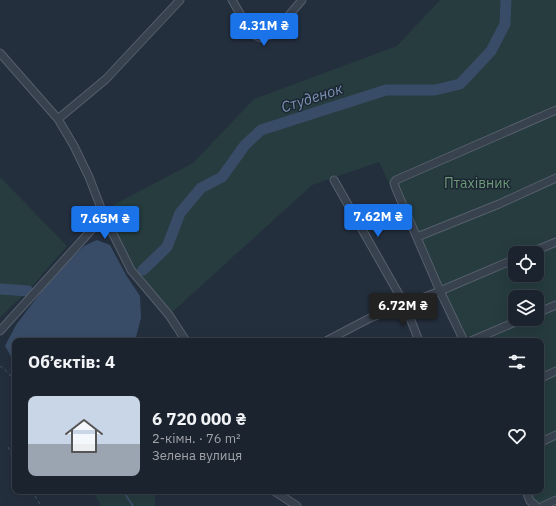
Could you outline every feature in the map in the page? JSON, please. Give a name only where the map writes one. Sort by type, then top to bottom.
[{"type":"street","points":[[58,120],[106,79],[180,0]]},
{"type":"street","points":[[232,0],[252,34],[261,38],[273,34],[302,0]]},
{"type":"street","points":[[0,53],[58,120],[74,146],[89,177],[104,216],[131,270],[169,315],[184,338]]},
{"type":"street","points":[[463,338],[416,237],[394,183],[396,180],[556,110]]},
{"type":"street","points":[[416,237],[499,204],[556,178]]},
{"type":"street","points":[[334,180],[405,305],[418,338]]},
{"type":"street","points":[[0,331],[104,216]]},
{"type":"street","points":[[544,247],[556,242]]},
{"type":"street","points":[[332,338],[370,318],[508,263]]},
{"type":"street","points":[[544,310],[556,305]]},
{"type":"street","points":[[478,338],[508,325]]},
{"type":"street","points":[[544,377],[556,371]]},
{"type":"street","points":[[544,441],[556,435]]},
{"type":"street","points":[[279,494],[297,506]]},
{"type":"street","points":[[527,494],[530,501],[536,506]]},
{"type":"street","points":[[543,506],[556,500]]},
{"type":"path","points":[[0,366],[7,371],[12,378]]},
{"type":"path","points":[[8,447],[12,454]]},
{"type":"path","points":[[34,494],[40,506]]},
{"type":"green space","name":"Птахівник","points":[[440,0],[556,0],[556,500],[543,506],[536,506],[528,494],[544,494],[544,338],[463,338],[379,162],[312,185],[169,315],[131,270],[102,211],[193,163],[254,99],[397,46]]},
{"type":"green space","points":[[0,177],[67,246],[28,291],[0,317]]},
{"type":"green space","points":[[95,494],[155,494],[155,506],[101,506]]},
{"type":"water","points":[[97,240],[110,245],[126,275],[140,296],[141,318],[136,338],[12,338],[12,358],[5,346],[16,325],[54,275],[84,246]]},
{"type":"waterway","name":"Студенок","points":[[143,270],[167,247],[180,213],[201,188],[222,177],[245,145],[261,130],[386,90],[435,90],[460,84],[491,51],[505,24],[506,0]]},
{"type":"waterway","name":"Студенок","points":[[0,289],[28,291]]},
{"type":"waterway","points":[[125,494],[133,506]]}]
